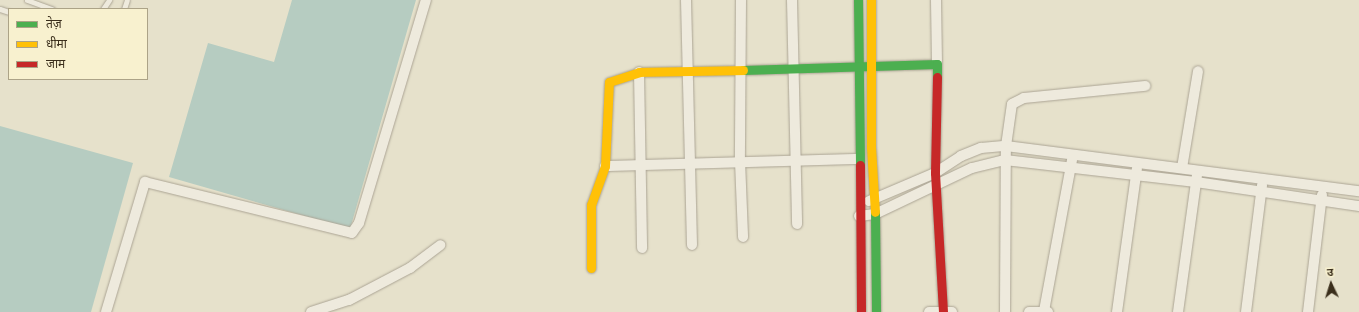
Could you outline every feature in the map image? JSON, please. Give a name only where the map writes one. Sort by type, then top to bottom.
[{"type":"street","points":[[106,312],[145,182],[352,233],[359,223],[426,0]]},
{"type":"street","points":[[686,0],[689,70],[692,245]]},
{"type":"street","points":[[741,0],[740,161],[743,237]]},
{"type":"street","points":[[792,0],[798,162],[797,224]]},
{"type":"street","points":[[858,0],[858,159],[861,312]]},
{"type":"street","points":[[871,0],[870,68],[875,199],[876,312]]},
{"type":"street","points":[[936,0],[937,64],[935,172],[943,312]]},
{"type":"street","points":[[591,268],[591,205],[605,166],[609,82],[639,72],[740,69],[870,68],[937,64]]},
{"type":"street","points":[[1182,168],[1198,71]]},
{"type":"street","points":[[639,72],[642,166],[642,248]]},
{"type":"street","points":[[1005,312],[1005,160],[1010,108],[1017,100],[1145,86]]},
{"type":"street","points":[[859,203],[875,199],[935,172],[961,156],[981,148],[1006,146],[1137,164],[1182,168],[1359,190]]},
{"type":"street","points":[[1029,312],[1046,312],[1073,155]]},
{"type":"street","points":[[605,166],[642,166],[648,164],[691,162],[798,162],[858,159]]},
{"type":"street","points":[[859,216],[875,214],[972,168],[1005,160],[1136,174],[1359,206]]},
{"type":"street","points":[[1117,312],[1137,164]]},
{"type":"street","points":[[1178,312],[1198,170]]},
{"type":"street","points":[[1246,312],[1263,179]]},
{"type":"street","points":[[1308,312],[1323,186]]},
{"type":"street","points":[[310,312],[349,300],[410,268],[440,244]]},
{"type":"street","points":[[929,312],[952,312]]},
{"type":"lane","points":[[27,0],[49,8]]},
{"type":"shaded area","points":[[292,0],[416,0],[350,229],[169,177],[208,43],[274,62]]},
{"type":"shaded area","points":[[0,126],[133,163],[91,312],[0,312]]},
{"type":"traffic: fast","points":[[858,0],[860,165]]},
{"type":"traffic: fast","points":[[743,70],[937,64],[937,77]]},
{"type":"traffic: fast","points":[[875,212],[876,312]]},
{"type":"traffic: slow","points":[[871,0],[871,147],[875,212]]},
{"type":"traffic: slow","points":[[591,268],[591,205],[605,166],[609,82],[639,72],[743,70]]},
{"type":"traffic: jam","points":[[937,77],[935,173],[943,312]]},
{"type":"traffic: jam","points":[[860,165],[861,312]]}]
